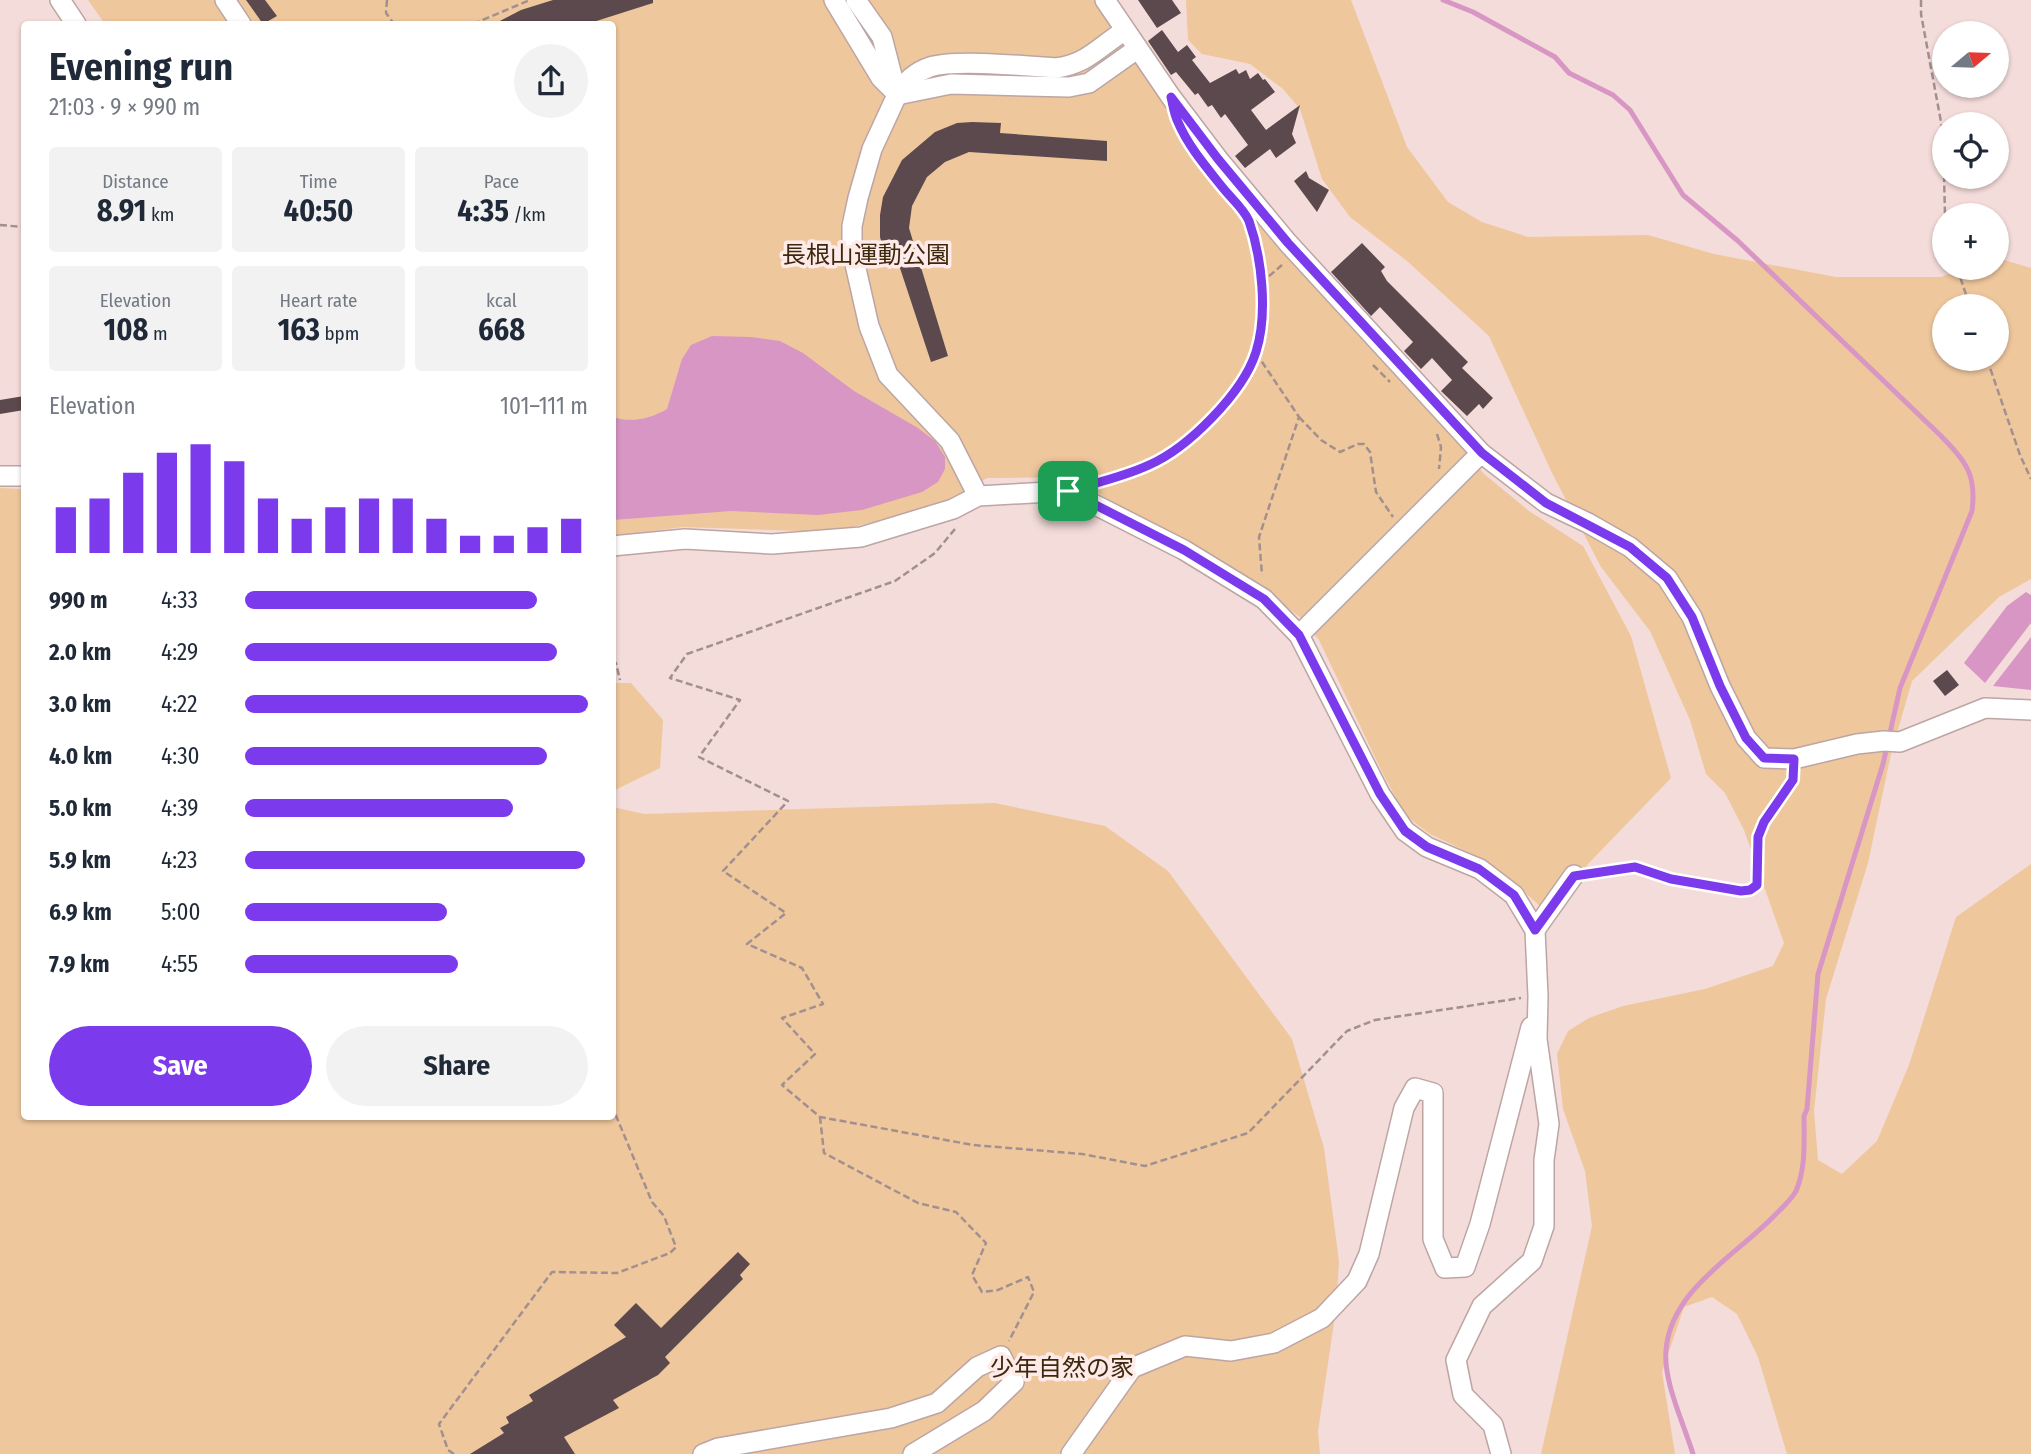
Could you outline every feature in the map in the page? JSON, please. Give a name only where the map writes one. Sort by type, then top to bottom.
[{"type":"street","points":[[60,0],[74,21]]},
{"type":"street","points":[[225,0],[240,21]]},
{"type":"street","points":[[834,0],[881,78],[897,94]]},
{"type":"street","points":[[856,0],[881,37],[897,94]]},
{"type":"street","points":[[1105,0],[1124,31],[1218,159],[1288,243],[1482,453],[1546,503],[1630,547],[1667,578],[1692,617],[1720,686],[1746,738],[1764,758],[1794,759],[1857,744],[1892,741],[1985,708],[2031,710]]},
{"type":"street","points":[[978,496],[950,442],[888,376],[869,326],[852,251],[852,226],[872,149],[897,94],[913,76],[933,66],[1068,66],[1091,57],[1106,42],[1124,31]]},
{"type":"street","points":[[897,94],[951,83],[1069,87],[1089,83],[1137,49]]},
{"type":"street","points":[[1299,635],[1482,453]]},
{"type":"street","points":[[0,476],[21,476]]},
{"type":"street","points":[[616,546],[685,539],[772,544],[861,537],[953,509],[978,496],[1068,491],[1184,550],[1264,599],[1299,635],[1380,794],[1405,831],[1427,847],[1479,869],[1514,895],[1535,930],[1537,1039],[1549,1124],[1544,1160],[1544,1226],[1532,1261],[1482,1306],[1456,1360],[1463,1395],[1493,1424],[1501,1454]]},
{"type":"street","points":[[1535,930],[1574,876]]},
{"type":"street","points":[[1071,1454],[1132,1368],[1185,1346],[1230,1351],[1274,1343],[1322,1318],[1357,1281],[1368,1254],[1404,1108],[1415,1088],[1433,1093],[1433,1239],[1445,1268],[1465,1267],[1480,1224],[1538,996]]},
{"type":"street","points":[[703,1454],[718,1448],[891,1418],[937,1403],[977,1367],[1001,1356],[1014,1382],[984,1411],[913,1454]]},
{"type":"path","points":[[387,0],[387,13],[392,21]]},
{"type":"path","points":[[480,21],[530,0]]},
{"type":"path","points":[[1921,0],[1921,14],[1939,112]]},
{"type":"path","points":[[1068,491],[1150,465],[1181,446],[1210,421],[1234,391],[1256,353],[1261,327],[1261,283],[1248,219],[1255,228]]},
{"type":"path","points":[[0,225],[21,227]]},
{"type":"path","points":[[1261,283],[1285,262]]},
{"type":"path","points":[[1256,353],[1298,417],[1321,440],[1340,452],[1364,444],[1370,452],[1376,492],[1395,520]]},
{"type":"path","points":[[1370,361],[1387,381],[1396,384]]},
{"type":"path","points":[[1991,371],[2031,480]]},
{"type":"path","points":[[1264,599],[1259,537],[1298,417]]},
{"type":"path","points":[[1436,475],[1440,466],[1441,447],[1437,435]]},
{"type":"path","points":[[953,509],[956,528],[935,553],[895,581],[687,654],[670,678],[740,700],[699,757],[788,802],[723,871],[786,913],[747,944],[802,968],[823,1004],[782,1018],[815,1054],[782,1085],[820,1117],[973,1144],[1082,1154],[1144,1166],[1248,1133],[1347,1031],[1375,1020],[1538,996]]},
{"type":"path","points":[[616,663],[620,680]]},
{"type":"path","points":[[1574,876],[1635,867],[1681,881],[1741,891],[1750,890],[1757,885],[1758,837],[1764,822],[1793,780],[1794,759]]},
{"type":"path","points":[[454,1454],[448,1450],[439,1424],[552,1272],[617,1273],[670,1253],[676,1247],[664,1216],[652,1202],[616,1116]]},
{"type":"path","points":[[820,1117],[824,1153],[918,1203],[956,1212],[986,1243],[972,1275],[982,1292],[998,1290],[1028,1278],[1034,1292],[1001,1356]]},
{"type":"green space","name":"長根山運動公園","points":[[88,0],[1095,0],[1164,101],[1173,122],[1247,210],[1434,412],[1484,474],[1529,511],[1583,546],[1631,636],[1671,778],[1588,864],[1552,917],[1506,875],[1472,854],[1430,834],[1406,816],[1319,640],[1301,618],[1254,582],[1219,560],[1114,504],[1076,477],[987,478],[954,498],[831,532],[683,527],[616,536],[616,21],[103,21]]},
{"type":"green space","points":[[1186,0],[1351,0],[1407,147],[1448,202],[1482,222],[1528,237],[1648,235],[1714,254],[1836,277],[2009,280],[2009,262],[2031,268],[2031,579],[1999,597],[1912,681],[1891,754],[1868,863],[1826,999],[1814,1111],[1818,1160],[1842,1174],[1877,1141],[1909,1065],[1956,917],[2031,864],[2031,1454],[1787,1454],[1758,1357],[1737,1314],[1712,1297],[1684,1307],[1662,1372],[1675,1454],[1541,1454],[1592,1226],[1585,1171],[1563,1109],[1557,1054],[1568,1031],[1589,1018],[1623,1006],[1705,989],[1773,966],[1784,943],[1744,830],[1725,793],[1706,774],[1690,720],[1650,631],[1601,567],[1552,473],[1489,336],[1407,261],[1350,217],[1322,179],[1300,109],[1283,89],[1250,64],[1202,54],[1188,40]]},
{"type":"green space","name":"少年自然の家","points":[[0,488],[21,489],[21,1120],[616,1120],[616,808],[644,814],[995,803],[1105,826],[1168,871],[1292,1039],[1324,1148],[1339,1261],[1336,1309],[1318,1431],[1320,1454],[0,1454]]},
{"type":"green space","points":[[616,683],[631,683],[663,720],[660,768],[616,790]]},
{"type":"shaded area","points":[[712,336],[780,341],[803,353],[854,391],[918,428],[935,441],[945,457],[945,469],[938,482],[922,492],[862,510],[818,515],[731,511],[616,520],[616,418],[640,419],[667,409],[682,359],[691,345]]},
{"type":"shaded area","points":[[2026,592],[2031,595],[2031,623],[1985,683],[1964,663],[2007,606]]},
{"type":"shaded area","points":[[2031,637],[2031,690],[1993,686]]},
{"type":"building","points":[[246,0],[265,0],[277,16],[268,21],[261,21]]},
{"type":"building","points":[[553,0],[653,0],[653,3],[596,21],[500,21],[521,10]]},
{"type":"building","points":[[1138,0],[1172,0],[1181,13],[1157,28]]},
{"type":"building","points":[[1162,30],[1178,52],[1187,45],[1196,57],[1192,60],[1210,83],[1236,69],[1239,74],[1246,70],[1250,79],[1258,73],[1265,79],[1275,92],[1251,110],[1266,130],[1300,105],[1292,134],[1296,143],[1276,158],[1270,149],[1245,168],[1235,156],[1248,145],[1225,114],[1221,118],[1212,105],[1208,107],[1176,72],[1171,75],[1148,41]]},
{"type":"building","points":[[957,123],[1001,123],[1000,133],[1107,141],[1107,161],[969,152],[945,162],[927,177],[912,206],[909,228],[948,356],[931,362],[898,262],[888,265],[880,237],[883,197],[902,160],[935,132]]},
{"type":"building","points":[[1306,171],[1309,178],[1329,190],[1317,212],[1294,181]]},
{"type":"building","points":[[1362,243],[1385,267],[1381,271],[1387,281],[1468,362],[1462,368],[1493,398],[1483,409],[1479,404],[1467,416],[1441,391],[1452,380],[1432,358],[1421,369],[1404,351],[1413,342],[1380,307],[1371,316],[1331,272]]},
{"type":"building","points":[[21,396],[21,410],[0,414],[0,400]]},
{"type":"building","points":[[1947,670],[1959,685],[1945,696],[1933,681]]},
{"type":"building","points":[[738,1252],[750,1264],[740,1275],[743,1279],[665,1357],[670,1363],[658,1375],[613,1400],[619,1408],[564,1437],[575,1454],[470,1454],[504,1433],[500,1428],[509,1423],[506,1417],[533,1401],[529,1395],[626,1337],[614,1325],[636,1303],[661,1328]]},
{"type":"waterway","points":[[1443,0],[1473,12],[1555,57],[1569,73],[1613,95],[1630,110],[1683,195],[1738,241],[1940,435],[1962,460],[1973,487],[1972,511],[1900,688],[1883,764],[1818,974],[1807,1109],[1804,1116],[1803,1164],[1796,1191],[1760,1230],[1693,1291],[1671,1328],[1666,1350],[1668,1375],[1693,1454]]},
{"type":"route","points":[[1171,97],[1288,243],[1482,453],[1546,503],[1630,547],[1667,578],[1692,617],[1720,686],[1746,738],[1764,758],[1794,759],[1793,780],[1764,822],[1758,837],[1757,885],[1750,890],[1741,891],[1671,879],[1648,869],[1635,867],[1590,872],[1574,876],[1535,930],[1514,895],[1479,869],[1427,847],[1405,831],[1380,794],[1299,635],[1264,599],[1184,550],[1068,491],[1150,465],[1181,446],[1210,421],[1234,391],[1256,353],[1263,301],[1259,265],[1248,219],[1206,167],[1178,122],[1171,97]]}]
